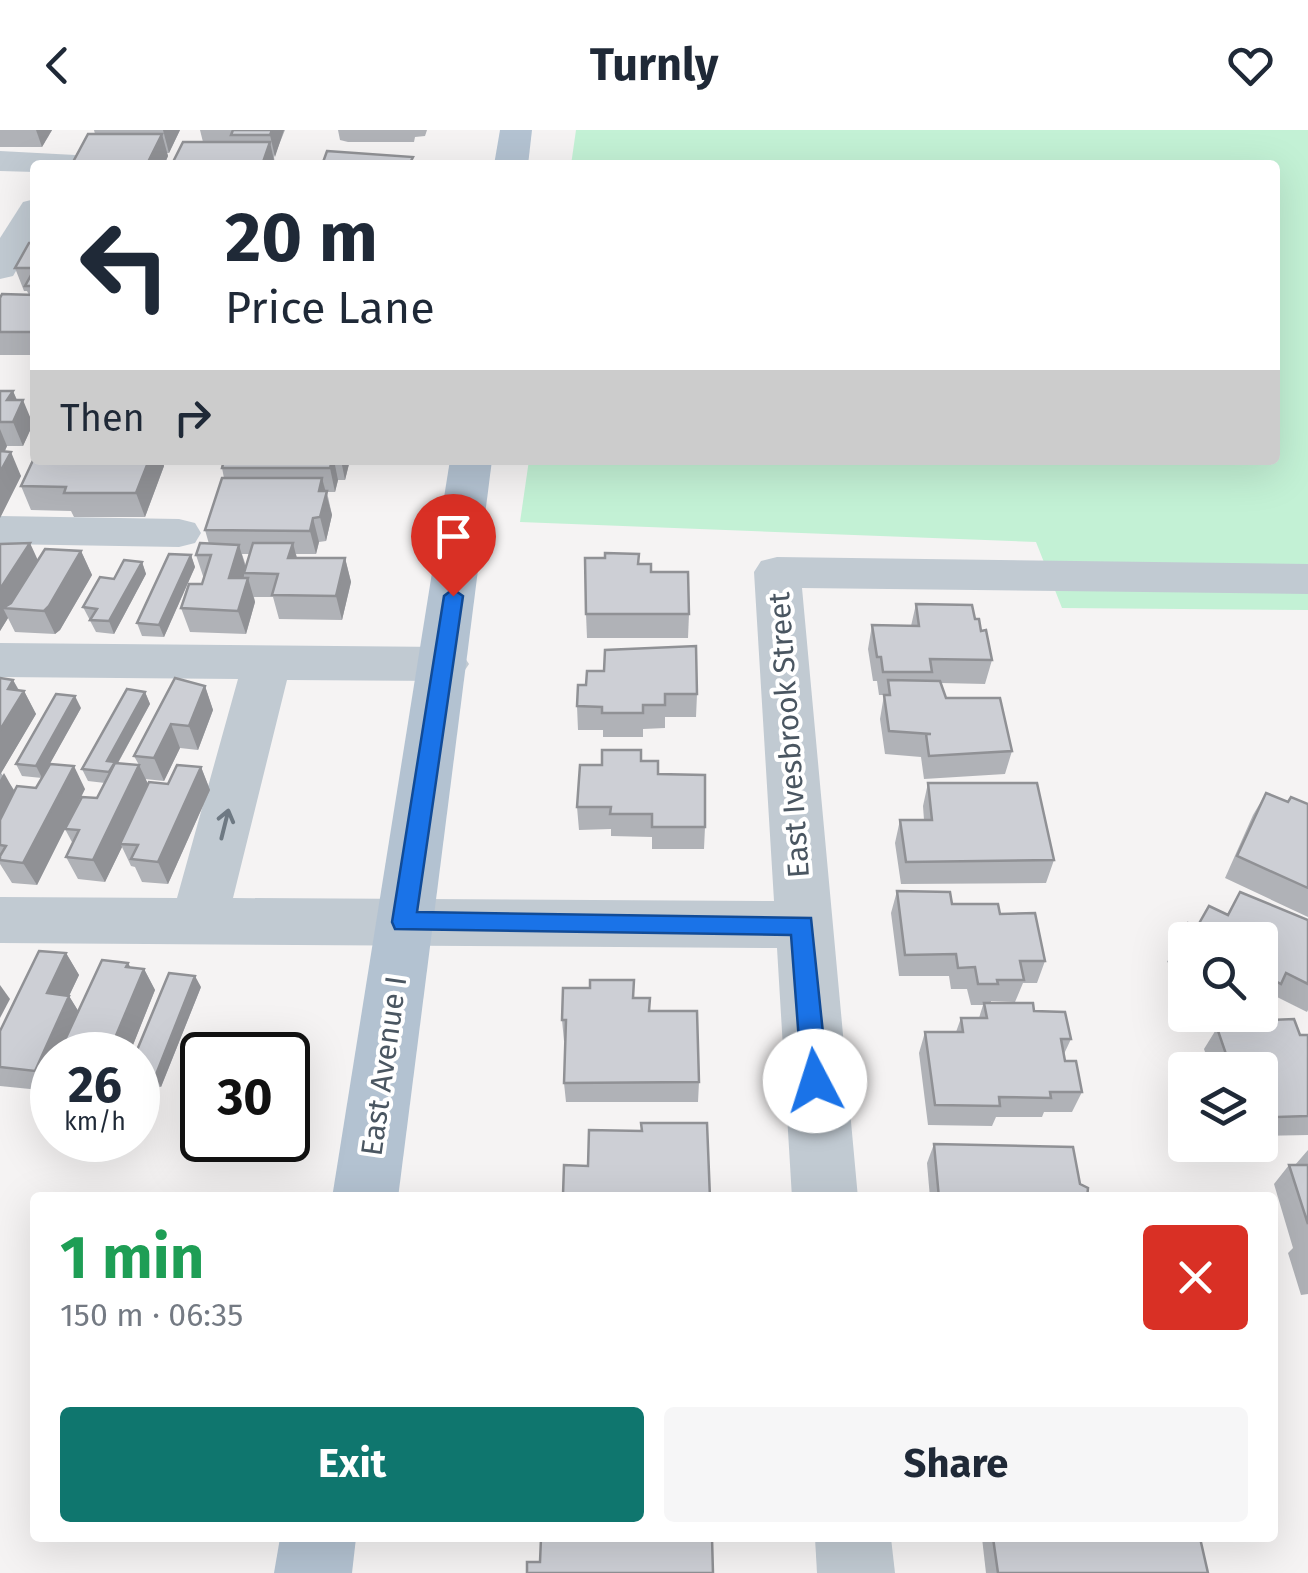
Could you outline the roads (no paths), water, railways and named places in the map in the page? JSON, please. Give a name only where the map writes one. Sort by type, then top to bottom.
[{"type":"main road","points":[[513,160],[516,130]]},
{"type":"main road","name":"East Avenue I","points":[[367,1192],[470,465]]},
{"type":"main road","points":[[313,1573],[317,1542]]},
{"type":"street","points":[[64,160],[82,130]]},
{"type":"street","points":[[0,161],[30,162]]},
{"type":"street","points":[[16,254],[30,221]]},
{"type":"street","points":[[0,530],[179,533]]},
{"type":"street","name":"East Ivesbrook Street","points":[[824,1192],[777,572],[1308,579]]},
{"type":"street","points":[[0,660],[444,664]]},
{"type":"street","points":[[200,918],[266,662]]},
{"type":"street","points":[[0,920],[200,918],[802,925]]},
{"type":"street","points":[[853,1542],[856,1573]]}]
